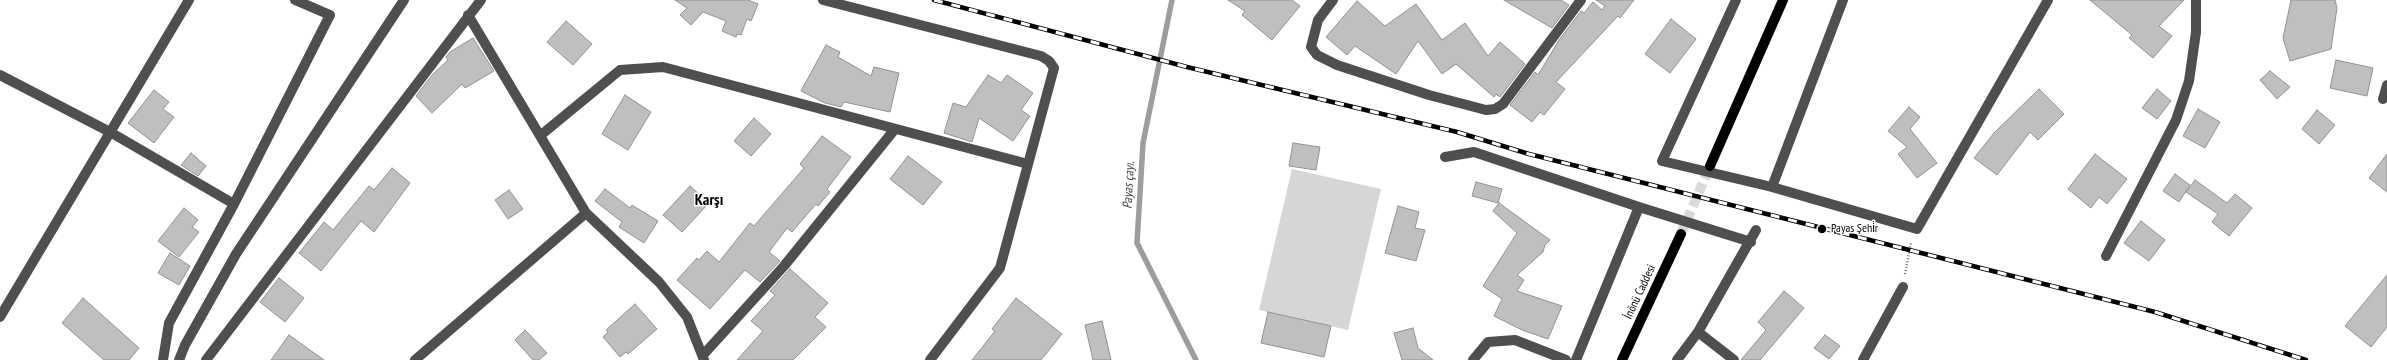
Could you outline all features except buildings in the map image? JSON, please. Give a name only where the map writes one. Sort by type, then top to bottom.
[{"type":"main road","points":[[1710,166],[1783,0]]},
{"type":"main road","name":"İnönü Caddesi","points":[[1622,360],[1682,234]]},
{"type":"street","points":[[0,317],[189,0]]},
{"type":"street","points":[[163,360],[169,323],[234,204],[330,15],[295,0]]},
{"type":"street","points":[[179,360],[185,345],[236,254],[404,0]]},
{"type":"street","points":[[212,358],[468,15],[481,0]]},
{"type":"street","points":[[823,0],[1040,56],[1049,61],[1054,68],[1053,77],[1000,268],[931,360]]},
{"type":"street","points":[[1333,0],[1318,20],[1311,47],[1316,56],[1336,65],[1429,95],[1486,110],[1495,109],[1503,104],[1581,0]]},
{"type":"street","points":[[1736,0],[1662,161],[1772,187],[1917,228],[2048,0]]},
{"type":"street","points":[[1772,187],[1843,0]]},
{"type":"street","points":[[2106,256],[2176,120],[2190,81],[2196,32],[2196,0]]},
{"type":"street","points":[[468,15],[541,135],[586,213],[659,282],[687,317],[704,358],[784,266],[895,129]]},
{"type":"street","points":[[541,135],[620,70],[662,66],[1028,164]]},
{"type":"street","points":[[0,74],[110,132],[234,204]]},
{"type":"street","points":[[2383,98],[2387,85]]},
{"type":"street","points":[[1445,157],[1474,152],[1639,207],[1751,242]]},
{"type":"street","points":[[1576,360],[1639,207]]},
{"type":"street","points":[[415,360],[586,213]]},
{"type":"street","points":[[1677,360],[1698,332],[1751,242],[1756,230]]},
{"type":"street","points":[[1863,360],[1903,287]]},
{"type":"street","points":[[1698,332],[1734,360]]},
{"type":"street","points":[[1473,360],[1488,342],[1515,340],[1566,360]]},
{"type":"path","points":[[1903,287],[1908,249],[1917,228]]},
{"type":"shaded area","points":[[1292,169],[1381,189],[1348,330],[1259,310]]},
{"type":"waterway","name":"Payas çayı.","points":[[1172,0],[1143,143],[1137,243],[1196,360]]},
{"type":"tunnel","points":[[1681,234],[1710,166]]},
{"type":"railway","points":[[934,0],[1187,67],[1457,132],[1529,154],[2155,312],[2306,360]]},
{"type":"place","name":"Payas Şehi̇r","points":[[1822,229]]},
{"type":"district","name":"Karşı","points":[[709,200]]}]
